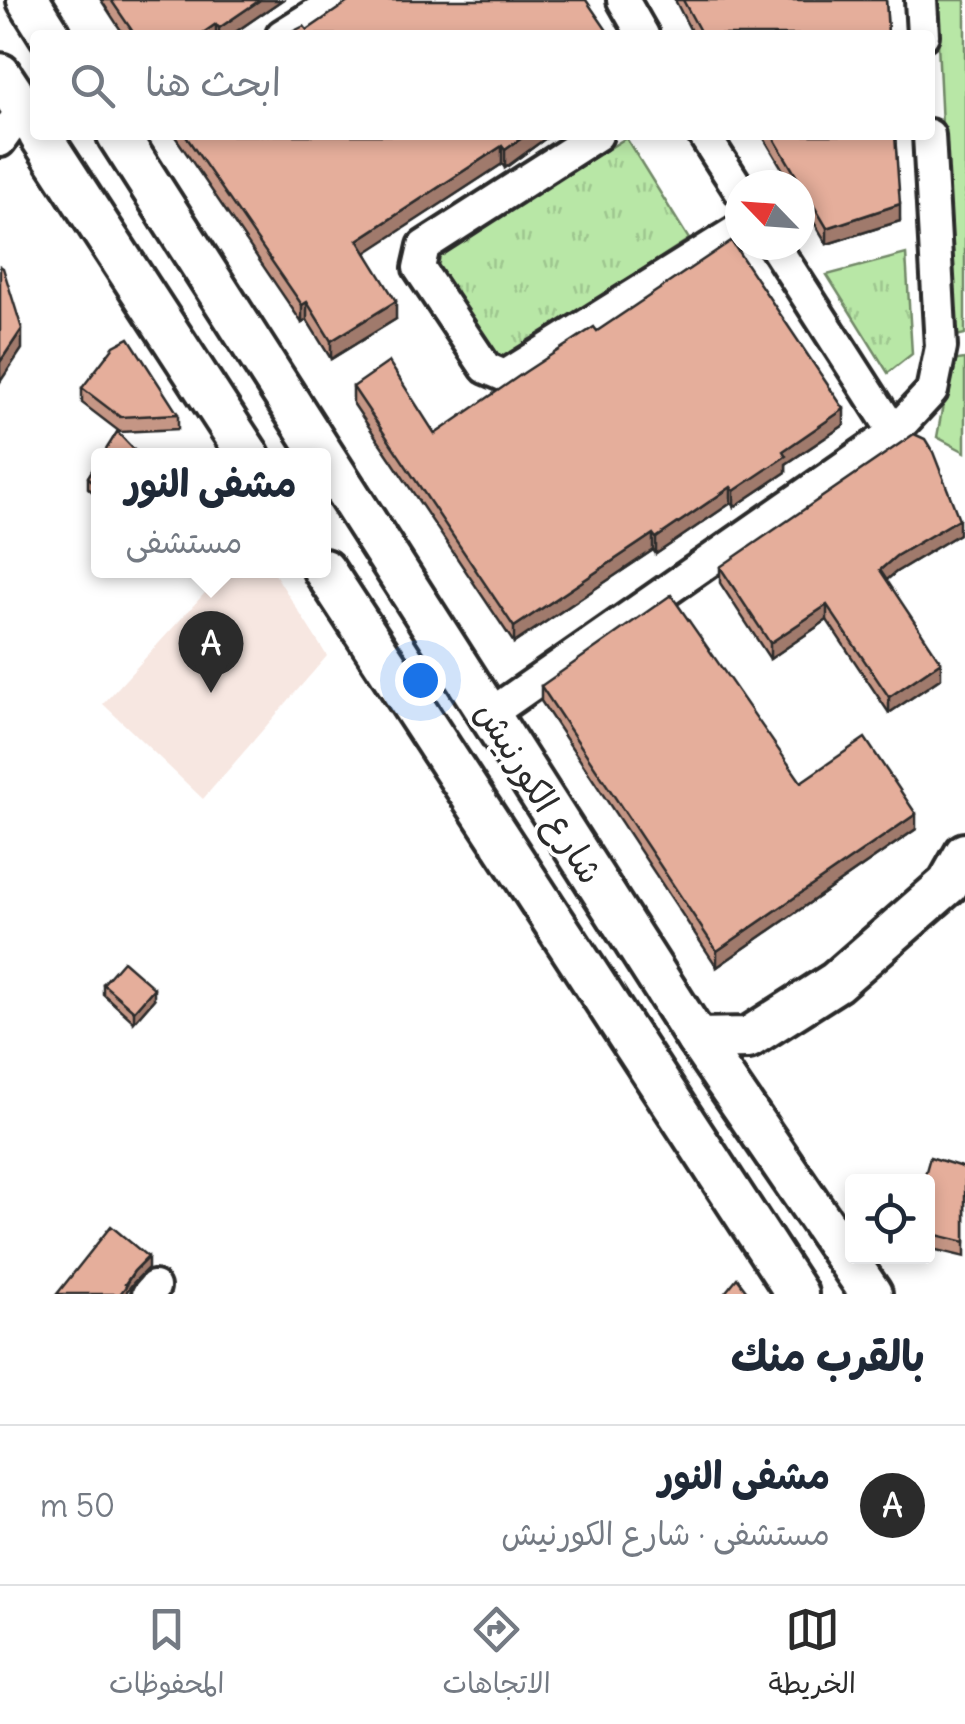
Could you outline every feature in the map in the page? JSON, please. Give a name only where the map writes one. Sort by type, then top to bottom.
[{"type":"main road","points":[[28,0],[47,30]]},
{"type":"main road","points":[[0,74],[24,128]]},
{"type":"main road","points":[[32,140],[244,448]]},
{"type":"main road","name":"شارع الكورنيش","points":[[121,140],[309,448]]},
{"type":"main road","name":"شارع الكورنيش","points":[[333,488],[490,714],[698,1039],[872,1294]]},
{"type":"main road","name":"شارع الكورنيش","points":[[329,578],[796,1294]]},
{"type":"main road","points":[[698,1039],[748,1038],[836,982],[948,884],[965,854]]},
{"type":"street","points":[[290,30],[338,0]]},
{"type":"street","points":[[623,0],[640,30]]},
{"type":"street","points":[[922,0],[924,30]]},
{"type":"street","points":[[588,140],[424,246],[419,268],[486,368],[505,376],[725,239]]},
{"type":"street","points":[[707,140],[726,170]]},
{"type":"street","points":[[490,714],[894,432],[932,390],[941,347],[929,140]]},
{"type":"street","points":[[784,260],[894,432]]},
{"type":"shaded area","points":[[219,578],[277,578],[327,656],[203,799],[103,704]]},
{"type":"green space","points":[[936,0],[965,0],[965,334],[952,337]]},
{"type":"green space","points":[[623,140],[627,140],[689,239],[497,364],[431,259]]},
{"type":"green space","points":[[906,254],[912,354],[888,373],[827,275]]},
{"type":"green space","points":[[965,359],[965,452],[937,437],[951,361]]},
{"type":"building","points":[[111,0],[260,0],[219,28],[216,24],[207,30],[132,30]]},
{"type":"building","points":[[351,0],[586,0],[607,30],[307,30]]},
{"type":"building","points":[[683,0],[886,0],[888,30],[699,30]]},
{"type":"building","points":[[188,140],[519,140],[505,150],[502,146],[358,240],[396,301],[331,341],[307,302],[302,305]]},
{"type":"building","points":[[775,140],[895,140],[900,204],[827,228],[815,208],[815,170],[793,170]]},
{"type":"building","points":[[725,245],[725,260],[744,260],[844,409],[783,451],[786,456],[734,491],[731,487],[656,538],[653,534],[514,627],[353,387],[389,362],[435,434],[594,327],[597,331]]},
{"type":"building","points":[[0,266],[22,329],[0,362]]},
{"type":"building","points":[[129,338],[178,414],[120,417],[82,388],[114,346]]},
{"type":"building","points":[[117,432],[132,448],[107,448]]},
{"type":"building","points":[[914,434],[925,439],[933,452],[959,519],[896,556],[880,570],[941,662],[889,697],[827,605],[770,643],[720,567]]},
{"type":"building","points":[[671,595],[801,782],[865,738],[916,814],[717,951],[541,686]]},
{"type":"building","points":[[123,961],[154,988],[134,1011],[103,984]]},
{"type":"building","points":[[930,1157],[965,1168],[965,1242],[935,1235],[935,1174],[925,1174]]},
{"type":"building","points":[[111,1226],[148,1257],[120,1294],[57,1294]]},
{"type":"building","points":[[737,1278],[749,1294],[724,1294]]},
{"type":"place","name":"مشفى النور","points":[[211,693]]}]
